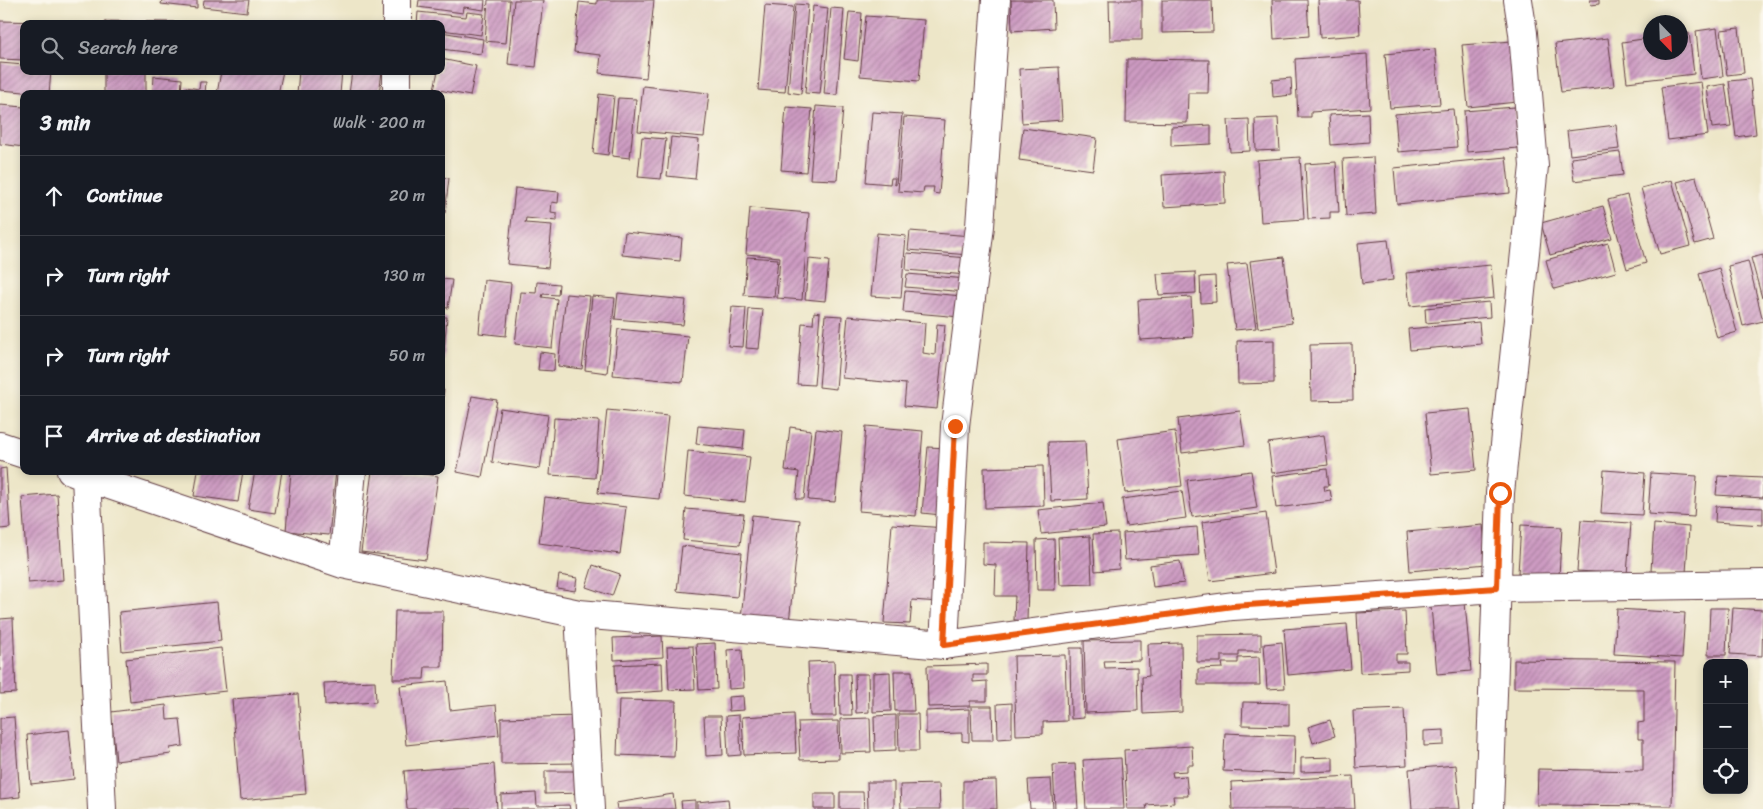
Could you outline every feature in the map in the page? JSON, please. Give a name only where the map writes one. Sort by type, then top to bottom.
[{"type":"street","points":[[397,0],[397,20]]},
{"type":"street","points":[[944,645],[955,426],[980,226],[996,0]]},
{"type":"street","points":[[1489,809],[1500,493],[1534,166],[1523,33],[1518,0]]},
{"type":"street","points":[[397,75],[397,90]]},
{"type":"street","points":[[0,446],[20,453]]},
{"type":"street","points":[[78,475],[102,809]]},
{"type":"street","points":[[81,475],[342,564],[579,614],[944,645],[1233,606],[1497,588],[1763,584]]},
{"type":"street","points":[[342,564],[352,475]]},
{"type":"street","points":[[579,614],[590,809]]},
{"type":"building","points":[[162,0],[197,0],[197,8],[161,4]]},
{"type":"building","points":[[204,0],[249,0],[247,12],[203,7]]},
{"type":"building","points":[[419,0],[485,0],[484,10],[464,7],[463,13],[418,7]]},
{"type":"building","points":[[488,0],[510,0],[506,43],[485,41]]},
{"type":"building","points":[[514,0],[543,0],[536,67],[508,64]]},
{"type":"building","points":[[597,0],[654,0],[646,78],[599,73],[601,55],[574,52],[579,2],[597,4]]},
{"type":"building","points":[[1011,0],[1053,0],[1054,28],[1012,31]]},
{"type":"building","points":[[1109,0],[1142,0],[1142,40],[1110,40]]},
{"type":"building","points":[[1162,0],[1212,0],[1213,32],[1162,33]]},
{"type":"building","points":[[1272,0],[1307,0],[1309,36],[1274,39]]},
{"type":"building","points":[[1318,0],[1358,0],[1360,35],[1320,38]]},
{"type":"building","points":[[1590,0],[1599,0],[1599,4],[1591,5]]},
{"type":"building","points":[[795,4],[808,5],[801,94],[788,92]]},
{"type":"building","points":[[765,5],[793,7],[785,92],[758,90]]},
{"type":"building","points":[[813,6],[828,8],[820,94],[805,93]]},
{"type":"building","points":[[831,8],[844,9],[837,95],[824,94]]},
{"type":"building","points":[[418,12],[466,17],[467,12],[484,14],[481,35],[445,30],[445,20],[417,20]]},
{"type":"building","points":[[849,12],[862,13],[858,61],[844,59]]},
{"type":"building","points":[[866,16],[924,20],[919,81],[860,76]]},
{"type":"building","points":[[0,21],[20,21],[20,60],[0,59]]},
{"type":"building","points":[[1717,28],[1723,76],[1701,79],[1696,31]]},
{"type":"building","points":[[1739,28],[1744,73],[1727,75],[1721,30]]},
{"type":"building","points":[[445,33],[483,39],[481,54],[445,50]]},
{"type":"building","points":[[1688,33],[1694,74],[1627,82],[1622,42],[1643,39],[1643,60],[1688,60]]},
{"type":"building","points":[[1608,38],[1614,86],[1561,92],[1555,44]]},
{"type":"building","points":[[1512,41],[1517,102],[1468,107],[1462,45]]},
{"type":"building","points":[[1435,49],[1440,104],[1390,108],[1385,54]]},
{"type":"building","points":[[1367,54],[1370,108],[1311,112],[1311,117],[1298,117],[1295,59]]},
{"type":"building","points":[[1127,59],[1209,60],[1208,93],[1188,93],[1187,123],[1126,122]]},
{"type":"building","points":[[445,60],[476,66],[470,96],[434,89],[437,75],[445,75]]},
{"type":"building","points":[[0,63],[20,65],[20,75],[51,75],[49,90],[20,90],[20,92],[0,90]]},
{"type":"building","points":[[1059,67],[1062,120],[1022,123],[1019,69]]},
{"type":"building","points":[[104,75],[146,75],[146,90],[104,90]]},
{"type":"building","points":[[220,75],[282,75],[279,90],[218,90]]},
{"type":"building","points":[[299,75],[342,75],[340,90],[297,90]]},
{"type":"building","points":[[351,75],[381,75],[380,90],[350,90]]},
{"type":"building","points":[[154,76],[182,79],[181,90],[153,90]]},
{"type":"building","points":[[1291,78],[1292,95],[1273,97],[1272,80]]},
{"type":"building","points":[[1750,79],[1756,134],[1736,137],[1729,81]]},
{"type":"building","points":[[200,82],[206,82],[205,90],[187,90],[186,87],[199,89]]},
{"type":"building","points":[[1701,82],[1708,135],[1668,140],[1661,87]]},
{"type":"building","points":[[1725,84],[1731,126],[1712,128],[1707,87]]},
{"type":"building","points":[[643,86],[709,93],[704,137],[638,131]]},
{"type":"building","points":[[599,94],[614,96],[608,155],[593,153]]},
{"type":"building","points":[[618,98],[636,99],[630,158],[612,156]]},
{"type":"building","points":[[0,105],[20,107],[20,146],[0,144]]},
{"type":"building","points":[[816,106],[843,108],[837,180],[810,179]]},
{"type":"building","points":[[786,107],[812,109],[806,172],[781,170]]},
{"type":"building","points":[[1515,107],[1518,148],[1467,152],[1464,111]]},
{"type":"building","points":[[1453,109],[1457,147],[1398,152],[1395,114]]},
{"type":"building","points":[[872,112],[902,114],[896,185],[894,184],[895,178],[891,178],[890,184],[866,182]]},
{"type":"building","points":[[1368,113],[1369,142],[1331,145],[1329,115]]},
{"type":"building","points":[[904,117],[945,120],[939,194],[933,193],[934,187],[924,187],[923,193],[898,191]]},
{"type":"building","points":[[1278,118],[1280,150],[1256,151],[1255,119]]},
{"type":"building","points":[[1249,119],[1250,151],[1230,152],[1228,120]]},
{"type":"building","points":[[1211,125],[1211,144],[1171,146],[1171,127]]},
{"type":"building","points":[[1616,125],[1619,149],[1570,155],[1567,131]]},
{"type":"building","points":[[1023,128],[1097,138],[1093,170],[1019,160]]},
{"type":"building","points":[[642,137],[666,139],[661,179],[638,177]]},
{"type":"building","points":[[671,137],[699,140],[695,179],[667,176]]},
{"type":"building","points":[[1620,152],[1623,175],[1574,181],[1571,158]]},
{"type":"building","points":[[1300,157],[1304,219],[1261,222],[1257,160]]},
{"type":"building","points":[[1373,157],[1376,214],[1346,216],[1343,159]]},
{"type":"building","points":[[1506,157],[1510,193],[1397,204],[1394,168]]},
{"type":"building","points":[[1336,162],[1339,212],[1330,212],[1330,218],[1308,219],[1305,164]]},
{"type":"building","points":[[1224,171],[1225,203],[1164,207],[1162,175]]},
{"type":"building","points":[[1696,177],[1713,239],[1695,244],[1677,182]]},
{"type":"building","points":[[445,178],[449,178],[445,213]]},
{"type":"building","points":[[1672,180],[1690,246],[1660,254],[1641,188]]},
{"type":"building","points":[[515,188],[559,192],[558,203],[552,202],[551,212],[557,213],[557,221],[526,218],[525,223],[552,225],[548,268],[507,264]]},
{"type":"building","points":[[1627,195],[1646,263],[1627,269],[1608,200]]},
{"type":"building","points":[[1603,206],[1612,238],[1550,255],[1541,223]]},
{"type":"building","points":[[750,208],[809,213],[802,300],[777,298],[780,257],[746,254]]},
{"type":"building","points":[[910,231],[971,236],[969,255],[908,250]]},
{"type":"building","points":[[625,232],[682,238],[680,261],[622,255]]},
{"type":"building","points":[[877,233],[906,236],[901,298],[871,296]]},
{"type":"building","points":[[1388,240],[1393,280],[1362,284],[1358,243]]},
{"type":"building","points":[[1608,243],[1616,272],[1554,289],[1546,260]]},
{"type":"building","points":[[907,253],[969,258],[967,275],[906,270]]},
{"type":"building","points":[[1763,255],[1763,297],[1762,298],[1751,258]]},
{"type":"building","points":[[747,257],[778,259],[774,297],[744,295]]},
{"type":"building","points":[[1284,257],[1292,323],[1258,328],[1250,261]]},
{"type":"building","points":[[809,259],[829,261],[825,301],[805,299]]},
{"type":"building","points":[[1748,261],[1763,321],[1743,326],[1728,266]]},
{"type":"building","points":[[1247,263],[1256,328],[1235,330],[1227,265]]},
{"type":"building","points":[[1491,265],[1494,298],[1410,306],[1406,273]]},
{"type":"building","points":[[1719,268],[1737,332],[1717,338],[1699,274]]},
{"type":"building","points":[[1195,272],[1196,293],[1159,295],[1157,274]]},
{"type":"building","points":[[907,274],[967,279],[966,292],[905,287]]},
{"type":"building","points":[[1215,276],[1216,302],[1201,303],[1200,277]]},
{"type":"building","points":[[445,279],[452,280],[448,308],[445,308]]},
{"type":"building","points":[[484,280],[511,283],[506,336],[479,333]]},
{"type":"building","points":[[537,282],[559,284],[558,295],[543,294],[542,297],[557,299],[552,348],[515,344],[521,292],[536,293]]},
{"type":"building","points":[[905,291],[974,297],[972,318],[903,312]]},
{"type":"building","points":[[618,293],[686,300],[683,325],[615,319]]},
{"type":"building","points":[[566,294],[590,296],[582,369],[558,366]]},
{"type":"building","points":[[592,296],[615,298],[607,373],[585,370]]},
{"type":"building","points":[[1191,297],[1193,337],[1140,340],[1138,300]]},
{"type":"building","points":[[1489,302],[1490,317],[1426,323],[1425,308]]},
{"type":"building","points":[[732,307],[746,308],[743,347],[728,346]]},
{"type":"building","points":[[749,309],[763,310],[759,349],[746,348]]},
{"type":"building","points":[[814,312],[820,313],[814,385],[797,384],[802,323],[813,324]]},
{"type":"building","points":[[825,315],[842,316],[836,389],[819,387]]},
{"type":"building","points":[[848,316],[925,323],[923,353],[935,355],[937,324],[945,325],[937,409],[904,406],[906,384],[842,378]]},
{"type":"building","points":[[445,317],[447,317],[445,339]]},
{"type":"building","points":[[1479,322],[1481,344],[1410,350],[1408,329]]},
{"type":"building","points":[[618,329],[688,336],[683,382],[613,375]]},
{"type":"building","points":[[1274,340],[1274,383],[1238,384],[1237,341]]},
{"type":"building","points":[[1352,344],[1353,400],[1311,401],[1310,345]]},
{"type":"building","points":[[540,352],[555,354],[554,371],[538,370]]},
{"type":"building","points":[[472,396],[497,400],[482,477],[457,472]]},
{"type":"building","points":[[500,408],[548,415],[540,469],[492,462]]},
{"type":"building","points":[[1470,409],[1476,470],[1431,474],[1425,413]]},
{"type":"building","points":[[607,410],[668,416],[659,499],[598,493]]},
{"type":"building","points":[[1240,411],[1245,445],[1182,453],[1178,419]]},
{"type":"building","points":[[554,418],[599,421],[595,478],[550,475]]},
{"type":"building","points":[[698,426],[745,430],[743,449],[696,444]]},
{"type":"building","points":[[866,426],[923,431],[916,516],[859,511]]},
{"type":"building","points":[[790,427],[811,430],[804,499],[796,499],[799,472],[785,470]]},
{"type":"building","points":[[816,429],[842,432],[835,502],[808,500]]},
{"type":"building","points":[[1175,431],[1182,486],[1125,493],[1118,439]]},
{"type":"building","points":[[1324,435],[1328,465],[1272,473],[1268,443]]},
{"type":"building","points":[[1085,441],[1088,499],[1051,501],[1048,442]]},
{"type":"building","points":[[928,447],[946,448],[941,515],[922,513]]},
{"type":"building","points":[[688,451],[750,457],[745,502],[684,496]]},
{"type":"building","points":[[1043,466],[1044,506],[985,508],[984,468]]},
{"type":"building","points":[[6,468],[10,528],[0,529],[0,469]]},
{"type":"building","points":[[1327,469],[1329,486],[1324,486],[1325,491],[1330,490],[1332,501],[1276,508],[1272,476]]},
{"type":"building","points":[[1604,470],[1645,473],[1642,515],[1601,513]]},
{"type":"building","points":[[1251,471],[1257,508],[1192,517],[1187,480]]},
{"type":"building","points":[[1651,473],[1697,476],[1694,517],[1648,514]]},
{"type":"building","points":[[197,475],[242,475],[238,502],[194,496]]},
{"type":"building","points":[[254,475],[281,475],[275,513],[248,509]]},
{"type":"building","points":[[291,475],[336,475],[329,535],[286,531]]},
{"type":"building","points":[[371,475],[438,476],[426,560],[361,552]]},
{"type":"building","points":[[1718,476],[1763,478],[1763,498],[1716,495]]},
{"type":"building","points":[[1182,491],[1186,518],[1126,526],[1122,499]]},
{"type":"building","points":[[57,494],[63,580],[28,583],[22,497]]},
{"type":"building","points":[[545,497],[626,507],[620,554],[539,543]]},
{"type":"building","points":[[1103,503],[1106,527],[1041,534],[1038,510]]},
{"type":"building","points":[[1716,506],[1763,508],[1763,525],[1715,522]]},
{"type":"building","points":[[686,509],[744,514],[740,545],[683,540]]},
{"type":"building","points":[[1266,513],[1274,573],[1210,581],[1202,522]]},
{"type":"building","points":[[752,515],[800,520],[789,623],[741,618]]},
{"type":"building","points":[[1581,520],[1631,523],[1627,574],[1577,571]]},
{"type":"building","points":[[892,524],[945,528],[939,602],[912,600],[910,624],[884,623]]},
{"type":"building","points":[[1654,524],[1689,527],[1686,573],[1651,571]]},
{"type":"building","points":[[1483,525],[1487,564],[1410,571],[1407,532]]},
{"type":"building","points":[[1521,525],[1562,527],[1559,575],[1518,573]]},
{"type":"building","points":[[1197,527],[1199,555],[1125,560],[1123,533]]},
{"type":"building","points":[[1118,533],[1119,569],[1095,571],[1093,534]]},
{"type":"building","points":[[1090,536],[1092,584],[1060,585],[1058,538]]},
{"type":"building","points":[[1054,539],[1055,590],[1037,590],[1036,540]]},
{"type":"building","points":[[983,542],[1029,543],[1027,621],[1014,620],[1015,596],[995,596],[996,565],[983,564]]},
{"type":"building","points":[[682,546],[742,553],[737,597],[677,591]]},
{"type":"building","points":[[1180,561],[1184,583],[1153,587],[1150,565]]},
{"type":"building","points":[[593,565],[620,574],[612,596],[586,587]]},
{"type":"building","points":[[559,575],[577,578],[575,591],[557,588]]},
{"type":"building","points":[[1464,591],[1471,671],[1437,674],[1430,595]]},
{"type":"building","points":[[217,602],[221,641],[122,651],[119,612]]},
{"type":"building","points":[[1710,608],[1728,608],[1726,655],[1708,655]]},
{"type":"building","points":[[1733,608],[1763,610],[1762,656],[1730,654]]},
{"type":"building","points":[[1617,609],[1685,613],[1682,658],[1614,654]]},
{"type":"building","points":[[395,611],[443,611],[442,667],[425,667],[424,679],[393,679]]},
{"type":"building","points":[[1405,611],[1407,654],[1396,654],[1396,662],[1408,662],[1408,670],[1360,673],[1357,613]]},
{"type":"building","points":[[13,618],[16,693],[0,694],[0,619]]},
{"type":"building","points":[[1347,624],[1351,669],[1288,675],[1284,629]]},
{"type":"building","points":[[1261,634],[1261,651],[1239,651],[1239,656],[1221,656],[1221,662],[1197,662],[1197,635]]},
{"type":"building","points":[[662,636],[663,657],[614,660],[613,638]]},
{"type":"building","points":[[1140,640],[1140,660],[1104,661],[1105,668],[1137,667],[1138,711],[1086,713],[1084,641]]},
{"type":"building","points":[[1282,642],[1285,688],[1267,689],[1264,644]]},
{"type":"building","points":[[715,643],[717,689],[699,690],[696,644]]},
{"type":"building","points":[[1181,643],[1182,712],[1143,714],[1142,677],[1149,676],[1148,644]]},
{"type":"building","points":[[693,646],[695,689],[669,690],[667,647]]},
{"type":"building","points":[[221,648],[226,691],[130,702],[126,659]]},
{"type":"building","points":[[1070,648],[1082,648],[1084,718],[1071,719]]},
{"type":"building","points":[[742,649],[744,688],[729,689],[727,650]]},
{"type":"building","points":[[1065,655],[1067,721],[1043,722],[1043,734],[1016,735],[1014,656]]},
{"type":"building","points":[[1259,657],[1260,685],[1198,685],[1198,669],[1223,668],[1222,663],[1238,663],[1238,658]]},
{"type":"building","points":[[1514,660],[1675,662],[1672,806],[1537,805],[1538,769],[1643,771],[1643,739],[1638,739],[1638,723],[1644,722],[1644,689],[1514,688]]},
{"type":"building","points":[[834,661],[836,716],[810,716],[808,662]]},
{"type":"building","points":[[662,663],[663,691],[616,694],[615,665]]},
{"type":"building","points":[[987,664],[987,675],[973,675],[973,682],[987,681],[987,701],[970,701],[970,706],[928,707],[927,666]]},
{"type":"building","points":[[894,671],[912,671],[914,711],[895,711]]},
{"type":"building","points":[[890,672],[891,711],[873,712],[873,673]]},
{"type":"building","points":[[839,674],[850,674],[852,715],[840,715]]},
{"type":"building","points":[[855,674],[868,674],[869,712],[856,713]]},
{"type":"building","points":[[375,681],[376,702],[325,705],[324,683]]},
{"type":"building","points":[[447,681],[450,710],[496,705],[499,735],[406,745],[400,686]]},
{"type":"building","points":[[298,694],[306,794],[240,800],[232,699]]},
{"type":"building","points":[[743,696],[744,710],[729,711],[728,697]]},
{"type":"building","points":[[619,700],[676,701],[674,757],[617,755]]},
{"type":"building","points":[[1243,702],[1289,703],[1289,726],[1242,725]]},
{"type":"building","points":[[1012,703],[1012,738],[998,739],[997,704]]},
{"type":"building","points":[[166,705],[167,720],[180,719],[183,746],[170,748],[171,754],[116,761],[111,712]]},
{"type":"building","points":[[971,706],[992,706],[993,740],[972,740]]},
{"type":"building","points":[[969,709],[969,742],[962,741],[962,733],[926,734],[926,711]]},
{"type":"building","points":[[1404,709],[1407,765],[1356,768],[1353,711]]},
{"type":"building","points":[[794,714],[796,753],[744,755],[742,717]]},
{"type":"building","points":[[898,714],[918,714],[919,751],[899,751]]},
{"type":"building","points":[[739,715],[741,755],[728,756],[726,716]]},
{"type":"building","points":[[896,715],[896,750],[875,751],[874,716]]},
{"type":"building","points":[[580,716],[580,763],[501,764],[501,718]]},
{"type":"building","points":[[704,716],[721,716],[723,755],[706,756]]},
{"type":"building","points":[[14,717],[20,797],[0,799],[0,718]]},
{"type":"building","points":[[870,718],[871,752],[841,753],[840,719]]},
{"type":"building","points":[[1330,720],[1335,736],[1313,743],[1308,727]]},
{"type":"building","points":[[838,721],[839,759],[800,760],[798,722]]},
{"type":"building","points":[[69,730],[74,779],[31,784],[27,735]]},
{"type":"building","points":[[1444,730],[1444,745],[1424,746],[1424,731]]},
{"type":"building","points":[[1225,733],[1295,736],[1294,774],[1223,771]]},
{"type":"building","points":[[1192,746],[1193,765],[1187,765],[1187,771],[1172,772],[1173,777],[1186,776],[1188,796],[1173,796],[1174,803],[1146,805],[1147,809],[1127,809],[1124,750]]},
{"type":"building","points":[[1333,757],[1333,771],[1301,772],[1301,758]]},
{"type":"building","points":[[1121,758],[1124,809],[1086,809],[1083,760]]},
{"type":"building","points":[[494,764],[497,809],[407,809],[404,771]]},
{"type":"building","points":[[1075,764],[1078,809],[1055,809],[1053,765]]},
{"type":"building","points":[[1456,765],[1460,809],[1412,809],[1409,769]]},
{"type":"building","points":[[545,771],[581,771],[582,793],[545,794]]},
{"type":"building","points":[[1353,776],[1355,809],[1232,809],[1231,782]]},
{"type":"building","points":[[1051,779],[1053,809],[1030,809],[1028,780]]},
{"type":"building","points":[[996,780],[997,809],[963,809],[963,781]]},
{"type":"building","points":[[867,782],[894,782],[894,809],[868,809]]},
{"type":"building","points":[[939,784],[940,809],[901,809],[900,785]]},
{"type":"building","points":[[840,792],[863,792],[864,809],[840,809]]},
{"type":"building","points":[[536,793],[537,806],[569,805],[570,809],[501,809],[501,795]]},
{"type":"building","points":[[673,794],[675,809],[617,809],[616,803]]},
{"type":"building","points":[[814,794],[835,794],[835,809],[814,809]]},
{"type":"building","points":[[728,799],[729,809],[697,809],[697,802]]},
{"type":"building","points":[[695,800],[695,809],[682,809],[681,801]]},
{"type":"route","points":[[955,426],[944,645],[1233,606],[1497,588],[1500,493]]}]
